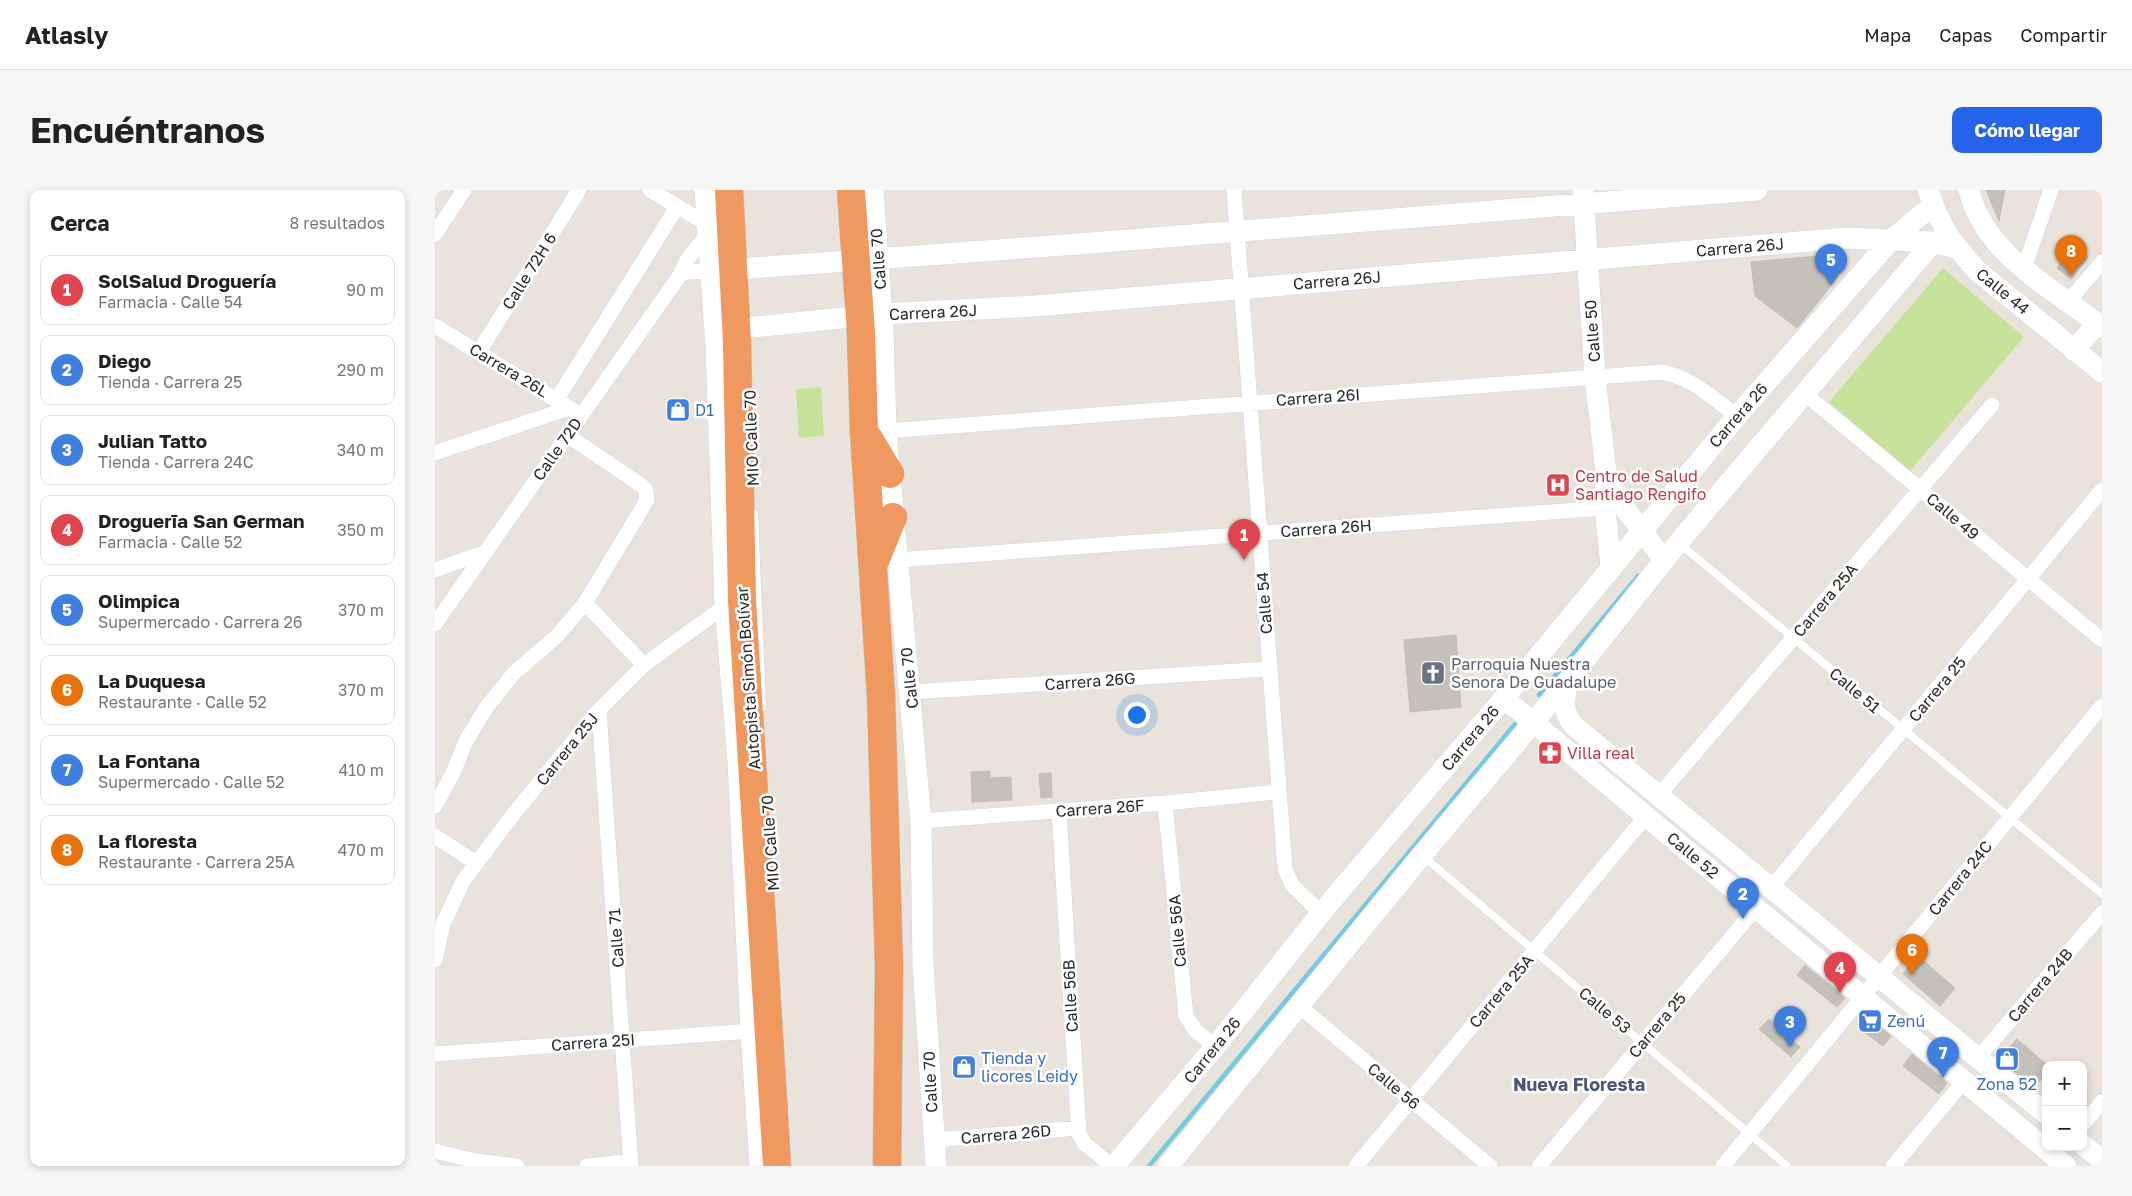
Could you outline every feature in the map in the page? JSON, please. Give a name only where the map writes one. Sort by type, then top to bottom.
[{"type":"highway","name":"Autopista Simón Bolívar","points":[[729,190],[738,328],[746,760],[777,1166]]},
{"type":"highway","points":[[851,190],[858,317],[875,431],[885,562],[881,696],[889,966],[887,1166]]},
{"type":"highway","points":[[875,431],[890,474]]},
{"type":"highway","points":[[885,562],[893,517]]},
{"type":"street","points":[[435,234],[464,190]]},
{"type":"street","name":"Calle 72H 6","points":[[479,352],[579,190]]},
{"type":"street","points":[[649,190],[708,229],[735,269]]},
{"type":"street","points":[[705,190],[708,229]]},
{"type":"street","name":"Calle 70","points":[[855,261],[873,190]]},
{"type":"street","name":"Calle 54","points":[[1234,190],[1285,869],[1288,879],[1321,913]]},
{"type":"street","points":[[680,275],[688,272],[1237,231],[1583,197],[1757,190]]},
{"type":"street","name":"Calle 44","points":[[1969,190],[1977,212],[1992,237],[2024,268],[2099,325]]},
{"type":"street","points":[[2024,268],[2051,190]]},
{"type":"street","name":"Calle 50","points":[[1583,197],[1595,377],[1606,472],[1605,508],[1611,566]]},
{"type":"street","name":"Calle 44","points":[[1930,198],[1942,225],[1958,250],[1976,270],[2102,372]]},
{"type":"street","name":"Carrera 26","points":[[1113,1166],[1215,1047],[1321,913],[1504,698],[1611,566],[1737,416],[1930,198]]},
{"type":"street","points":[[557,399],[677,207]]},
{"type":"street","name":"Calle 72D","points":[[435,624],[567,435],[576,412],[680,275],[687,260],[708,229]]},
{"type":"street","name":"Carrera 26J","points":[[738,328],[858,317],[1035,306],[1846,238],[1933,242],[1958,250]]},
{"type":"street","points":[[1171,1165],[1422,855],[1568,681],[1678,543],[1933,242]]},
{"type":"street","points":[[2068,302],[2102,262]]},
{"type":"street","points":[[2075,351],[2099,325]]},
{"type":"street","name":"Carrera 26L","points":[[435,326],[576,412]]},
{"type":"street","points":[[738,328],[725,606],[746,760],[751,1031],[760,1166]]},
{"type":"street","points":[[435,341],[452,336]]},
{"type":"street","name":"Carrera 26I","points":[[875,431],[1661,372],[1671,373],[1687,380],[1737,416]]},
{"type":"street","name":"Calle 49","points":[[1804,393],[2102,640]]},
{"type":"street","name":"Carrera 25A","points":[[1659,795],[1992,405]]},
{"type":"street","points":[[435,453],[576,412]]},
{"type":"street","points":[[435,806],[453,773],[466,741],[486,708],[514,673],[557,636],[585,603],[647,500],[646,490],[567,435]]},
{"type":"street","name":"Calle 50","points":[[1606,472],[1623,506],[1640,531],[1664,560]]},
{"type":"street","points":[[890,474],[893,517]]},
{"type":"street","name":"Carrera 25","points":[[1771,888],[2102,490]]},
{"type":"street","name":"Carrera 26H","points":[[885,562],[1259,532],[1605,508]]},
{"type":"street","points":[[435,570],[486,552]]},
{"type":"street","name":"Calle 70","points":[[885,562],[911,692],[921,821],[923,964],[936,1166]]},
{"type":"street","points":[[585,603],[644,665]]},
{"type":"street","name":"Carrera 25J","points":[[435,960],[443,924],[463,881],[512,816],[599,710],[644,665],[725,606]]},
{"type":"street","name":"Carrera 26G","points":[[911,692],[1269,669]]},
{"type":"street","name":"Calle 52","points":[[1568,681],[1564,699],[1565,714],[1574,726],[2042,1111]]},
{"type":"street","name":"Calle 52","points":[[1504,698],[1964,1081],[2058,1164]]},
{"type":"street","name":"Carrera 24C","points":[[1723,1166],[2102,706]]},
{"type":"street","name":"Calle 71","points":[[599,710],[631,1163]]},
{"type":"street","name":"Carrera 26F","points":[[921,821],[1165,804],[1278,792]]},
{"type":"street","name":"Calle 56A","points":[[1165,804],[1186,1016],[1195,1030],[1215,1047]]},
{"type":"street","name":"Calle 56B","points":[[1059,812],[1078,1128]]},
{"type":"street","name":"Carrera 25A","points":[[1356,1166],[1646,816]]},
{"type":"street","points":[[435,836],[476,863]]},
{"type":"street","name":"Carrera 25","points":[[1539,1166],[1756,908]]},
{"type":"street","name":"Carrera 24B","points":[[1978,1058],[2102,913]]},
{"type":"street","name":"Calle 56","points":[[1299,1005],[1490,1166]]},
{"type":"street","name":"Carrera 25I","points":[[435,1054],[751,1031]]},
{"type":"street","points":[[1893,1166],[1964,1081]]},
{"type":"street","points":[[2087,1119],[2102,1102]]},
{"type":"street","points":[[1078,1128],[1083,1141],[1113,1166]]},
{"type":"street","name":"Carrera 26D","points":[[934,1140],[1078,1128]]},
{"type":"street","points":[[2087,1148],[2102,1160]]},
{"type":"street","points":[[435,1151],[476,1161],[517,1166]]},
{"type":"street","points":[[587,1166],[631,1163]]},
{"type":"lane","name":"MIO Calle 70","points":[[754,509],[763,720]]},
{"type":"lane","name":"Calle 51","points":[[1678,543],[2102,894]]},
{"type":"lane","name":"Calle 53","points":[[1422,855],[1787,1166]]},
{"type":"green space","points":[[1943,268],[2024,337],[1910,471],[1829,402]]},
{"type":"green space","points":[[821,387],[824,436],[799,438],[796,389]]},
{"type":"building","points":[[1986,190],[2005,190],[1999,221]]},
{"type":"building","points":[[2074,246],[2088,257],[2071,279],[2057,268]]},
{"type":"building","points":[[1828,255],[1838,277],[1797,328],[1755,296],[1751,262]]},
{"type":"building","name":"Parroquia Nuestra Senora De Guadalupe","points":[[1456,635],[1461,707],[1410,712],[1404,640]]},
{"type":"building","points":[[990,771],[990,778],[1011,777],[1012,800],[972,802],[971,772]]},
{"type":"building","points":[[1051,773],[1052,797],[1041,798],[1039,774]]},
{"type":"building","points":[[1918,956],[1955,988],[1940,1006],[1903,974]]},
{"type":"building","points":[[1805,965],[1845,998],[1837,1007],[1797,975]]},
{"type":"building","points":[[1868,1017],[1891,1036],[1883,1046],[1859,1028]]},
{"type":"building","points":[[1769,1019],[1800,1047],[1791,1057],[1759,1029]]},
{"type":"building","points":[[2017,1039],[2043,1061],[2042,1079],[2034,1088],[1999,1059]]},
{"type":"building","points":[[1912,1054],[1947,1083],[1939,1094],[1903,1066]]},
{"type":"waterway","points":[[1539,695],[1638,576]]},
{"type":"waterway","points":[[1149,1166],[1515,724]]},
{"type":"place","name":"La floresta","points":[[2071,276]]},
{"type":"place","name":"Olimpica","points":[[1831,285]]},
{"type":"place","name":"D1","points":[[678,410]]},
{"type":"place","name":"Centro de Salud Santiago Rengifo","points":[[1558,485]]},
{"type":"place","name":"SolSalud Droguería","points":[[1244,560]]},
{"type":"place","name":"Parroquia Nuestra Senora De Guadalupe","points":[[1433,673]]},
{"type":"place","name":"Villa real","points":[[1550,753]]},
{"type":"place","name":"Diego","points":[[1743,919]]},
{"type":"place","name":"La Duquesa","points":[[1912,975]]},
{"type":"place","name":"Droguerīa San German","points":[[1840,993]]},
{"type":"place","name":"Zenú","points":[[1870,1021]]},
{"type":"place","name":"Julian Tatto","points":[[1790,1047]]},
{"type":"place","name":"Zona 52","points":[[2007,1059]]},
{"type":"place","name":"Tienda y licores Leidy","points":[[964,1067]]},
{"type":"place","name":"La Fontana","points":[[1943,1078]]},
{"type":"district","name":"Nueva Floresta","points":[[1579,1085]]}]
